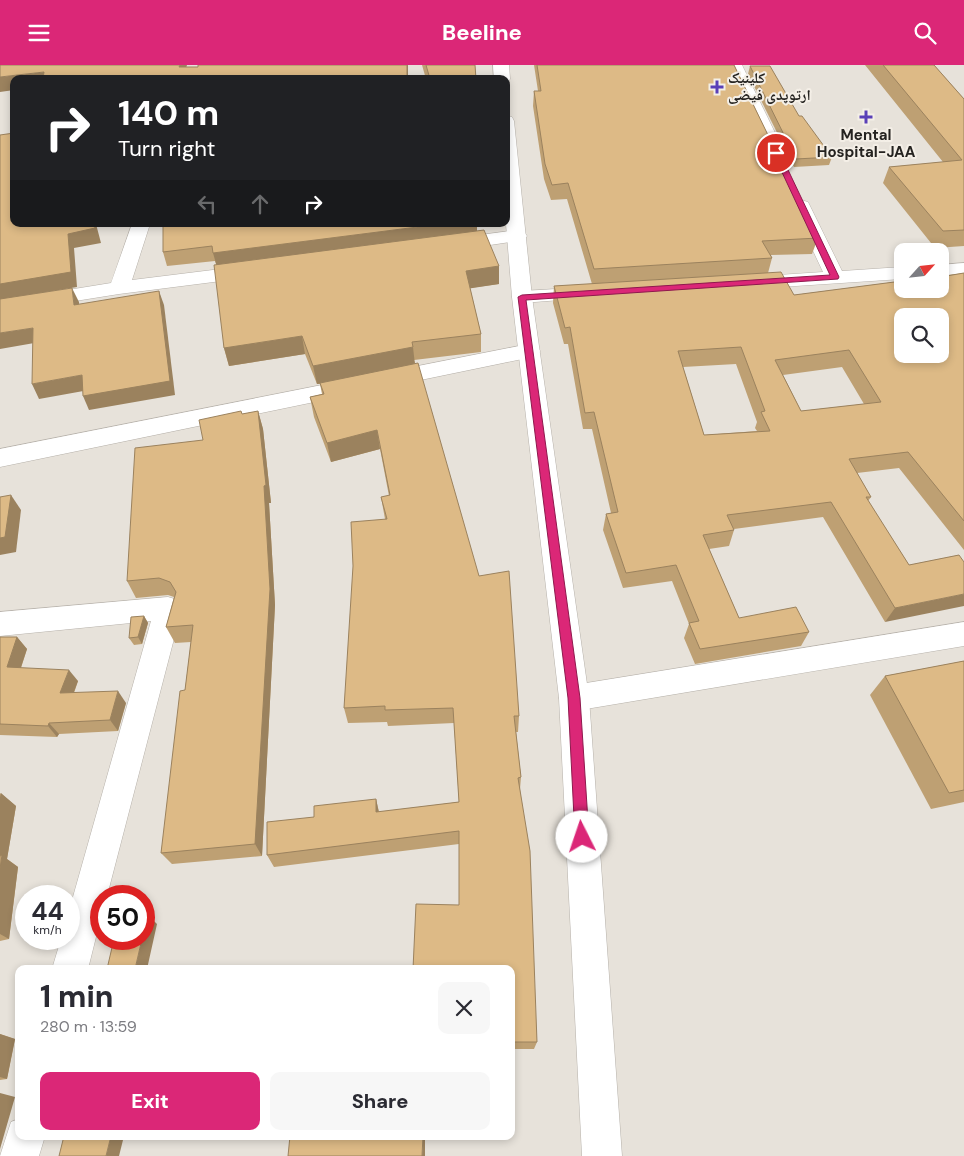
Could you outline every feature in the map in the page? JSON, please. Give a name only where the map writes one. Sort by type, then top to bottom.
[{"type":"street","points":[[734,65],[780,162]]},
{"type":"street","points":[[510,167],[522,297],[574,698],[602,1156]]},
{"type":"street","points":[[793,189],[835,277]]},
{"type":"street","points":[[119,288],[140,227]]},
{"type":"street","points":[[430,247],[517,236]]},
{"type":"street","points":[[0,307],[119,288],[274,268]]},
{"type":"street","points":[[949,270],[964,269]]},
{"type":"street","points":[[727,284],[894,273]]},
{"type":"street","points":[[522,297],[610,292]]},
{"type":"street","points":[[0,458],[529,351]]},
{"type":"street","points":[[0,624],[168,608],[71,965]]},
{"type":"street","points":[[574,698],[964,634]]},
{"type":"street","points":[[19,1156],[23,1140]]},
{"type":"building","points":[[0,65],[180,65],[179,67],[198,67],[198,65],[407,65],[407,75],[44,75],[44,72],[0,77]]},
{"type":"building","points":[[426,65],[475,65],[476,75],[429,75]]},
{"type":"building","points":[[537,65],[734,65],[818,238],[762,241],[772,258],[594,269],[568,183],[552,185],[545,164],[534,91],[541,91]]},
{"type":"building","points":[[883,65],[934,65],[964,99],[964,230],[943,231],[889,167],[962,160]]},
{"type":"building","points":[[750,66],[770,66],[799,116],[802,116],[832,157],[796,159]]},
{"type":"building","points":[[10,134],[10,227],[95,227],[68,234],[71,272],[0,284],[0,135]]},
{"type":"building","points":[[163,227],[417,227],[213,253],[212,246],[163,252]]},
{"type":"building","points":[[484,230],[499,266],[466,271],[481,334],[412,342],[413,347],[313,366],[302,336],[224,348],[214,265]]},
{"type":"building","points":[[781,272],[794,295],[894,282],[894,298],[949,298],[949,276],[964,273],[964,521],[908,452],[849,459],[871,497],[866,497],[909,565],[959,555],[964,562],[964,594],[895,608],[831,502],[727,515],[734,530],[703,535],[739,618],[796,607],[809,632],[700,649],[689,623],[699,621],[676,565],[626,573],[606,514],[618,512],[594,412],[585,413],[570,327],[565,328],[554,286]],"holes":[[[741,347],[765,411],[761,412],[770,431],[704,435],[678,351]],[[849,350],[881,402],[801,411],[775,360]]]},
{"type":"building","points":[[72,288],[74,305],[159,291],[170,381],[83,396],[82,375],[32,384],[33,328],[0,333],[0,299]]},
{"type":"building","points":[[418,363],[479,576],[509,571],[519,716],[514,716],[521,777],[518,778],[530,851],[537,1042],[515,1042],[515,965],[413,965],[416,904],[459,905],[459,831],[267,855],[267,822],[314,817],[314,806],[376,799],[376,812],[459,802],[453,708],[385,710],[385,706],[344,708],[353,566],[351,522],[387,519],[381,497],[390,495],[377,430],[327,443],[310,397],[324,394],[320,383]]},
{"type":"building","points":[[241,411],[242,414],[258,411],[266,485],[264,486],[270,589],[255,844],[161,853],[180,691],[185,690],[193,625],[166,627],[176,592],[170,582],[159,578],[127,581],[135,448],[203,440],[199,420]]},
{"type":"building","points":[[11,495],[5,537],[0,538],[0,497]]},
{"type":"building","points":[[144,616],[138,637],[129,638],[131,617]]},
{"type":"building","points":[[0,637],[17,637],[7,667],[69,670],[60,693],[118,691],[110,720],[49,723],[48,726],[0,724]]},
{"type":"building","points":[[964,661],[964,790],[949,793],[885,676]]},
{"type":"building","points":[[111,950],[139,950],[136,965],[108,965]]},
{"type":"building","points":[[63,1140],[110,1140],[106,1156],[59,1156]]},
{"type":"building","points":[[290,1140],[423,1140],[422,1156],[288,1156]]},
{"type":"place","name":"کلینیک ارتوپدی فیضی","points":[[717,87]]},
{"type":"place","name":"Mental Hospital-JAA","points":[[866,117]]},
{"type":"route","points":[[582,837],[574,698],[522,297],[835,277],[776,153]]}]
